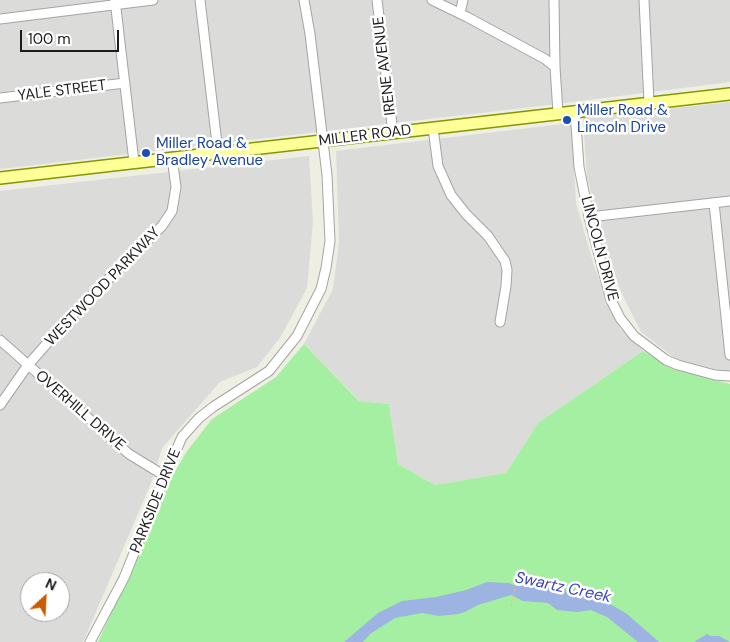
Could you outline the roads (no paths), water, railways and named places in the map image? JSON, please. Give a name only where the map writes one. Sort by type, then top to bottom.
[{"type":"main road","name":"MILLER ROAD","points":[[0,178],[730,94]]},
{"type":"street","points":[[0,19],[115,2],[154,0]]},
{"type":"street","points":[[200,0],[218,152]]},
{"type":"street","name":"PARKSIDE DRIVE","points":[[90,642],[124,578],[164,476],[182,438],[213,407],[269,370],[297,336],[321,289],[330,242],[327,175],[310,34],[304,0]]},
{"type":"street","name":"IRENE AVENUE","points":[[377,0],[393,133]]},
{"type":"street","points":[[432,0],[545,59],[555,67]]},
{"type":"street","points":[[460,13],[463,0]]},
{"type":"street","points":[[554,0],[558,113]]},
{"type":"street","points":[[644,0],[648,102]]},
{"type":"street","points":[[115,2],[134,162]]},
{"type":"street","name":"YALE STREET","points":[[0,98],[125,82]]},
{"type":"street","name":"LINCOLN DRIVE","points":[[575,111],[578,167],[611,300],[620,318],[634,336],[654,352],[678,365],[715,375],[730,376]]},
{"type":"street","points":[[433,128],[438,166],[451,195],[466,214],[488,236],[505,260],[507,270],[506,286],[500,322]]},
{"type":"street","name":"WESTWOOD PARKWAY","points":[[0,405],[28,366],[71,316],[143,247],[162,226],[172,211],[176,187],[172,158]]},
{"type":"street","points":[[589,217],[730,201]]},
{"type":"street","points":[[714,203],[726,285],[730,354]]},
{"type":"street","name":"OVERHILL DRIVE","points":[[0,340],[128,454],[164,476]]},
{"type":"water","points":[[487,582],[509,583],[516,586],[533,585],[592,593],[627,614],[659,642],[638,642],[607,617],[591,610],[577,612],[557,610],[548,603],[523,601],[511,595],[478,605],[458,614],[439,616],[422,613],[395,618],[370,634],[363,642],[344,642],[378,613],[402,601],[436,597],[466,590]]},
{"type":"water","points":[[707,634],[719,636],[730,642],[694,642]]},
{"type":"place","name":"Miller Road & Lincoln Drive","points":[[567,120]]},
{"type":"place","name":"Miller Road & Bradley Avenue","points":[[146,153]]},
{"type":"water label","name":"Swartz Creek","points":[[563,588]]}]
